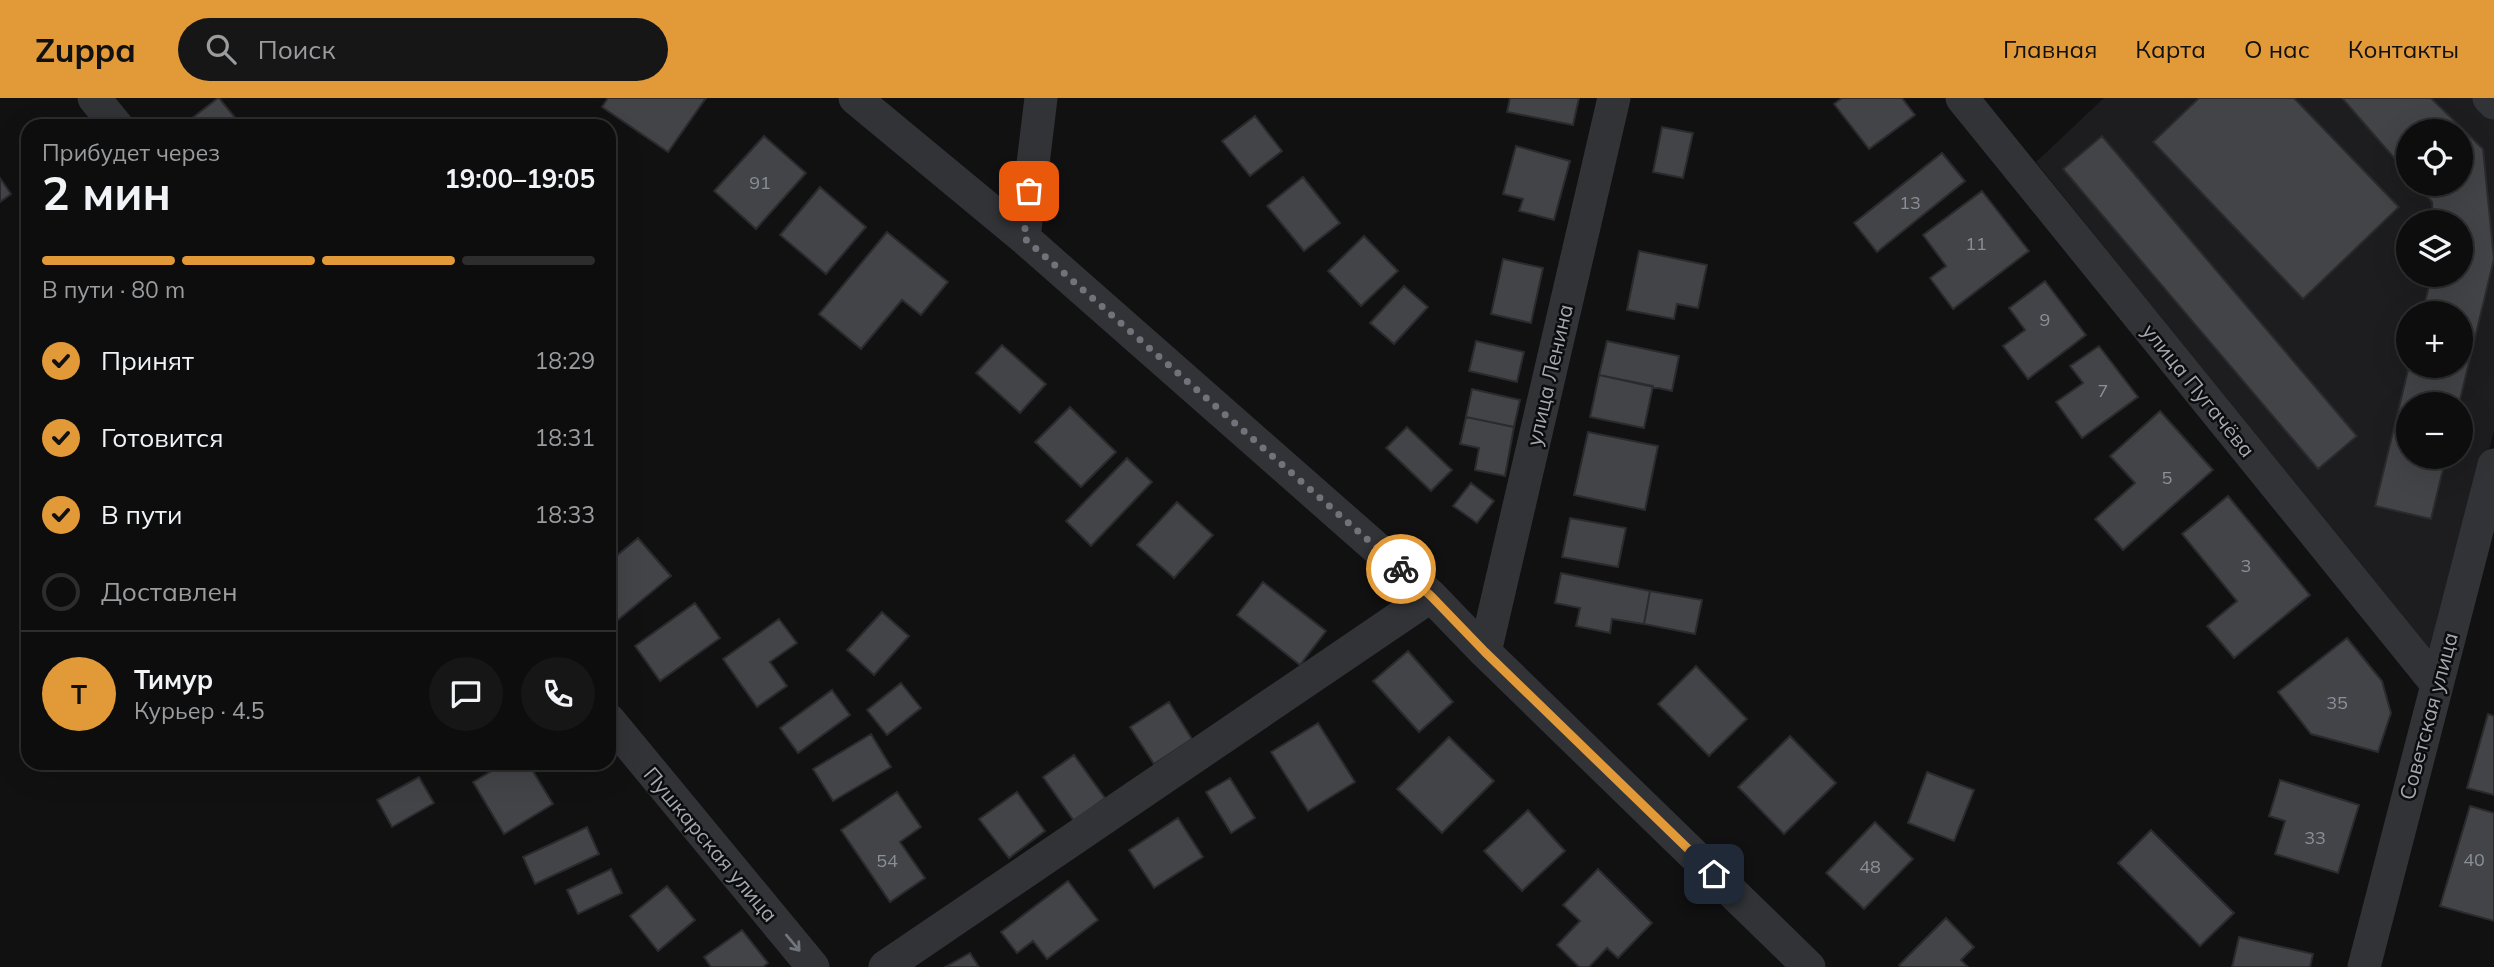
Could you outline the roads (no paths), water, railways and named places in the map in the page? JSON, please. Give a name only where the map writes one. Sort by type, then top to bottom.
[{"type":"street","points":[[94,98],[111,119]]},
{"type":"street","points":[[855,98],[1024,238],[1431,596],[1485,652],[1809,967]]},
{"type":"street","points":[[1024,238],[1041,98]]},
{"type":"street","name":"улица Ленина","points":[[1485,652],[1614,98]]},
{"type":"street","name":"улица Пугачёва","points":[[1962,98],[2436,683]]},
{"type":"street","points":[[2489,98],[2494,103]]},
{"type":"street","name":"Советская улица","points":[[2364,967],[2494,465]]},
{"type":"street","points":[[885,967],[1431,596]]},
{"type":"street","name":"Пушкарская улица","points":[[616,728],[813,967]]}]
